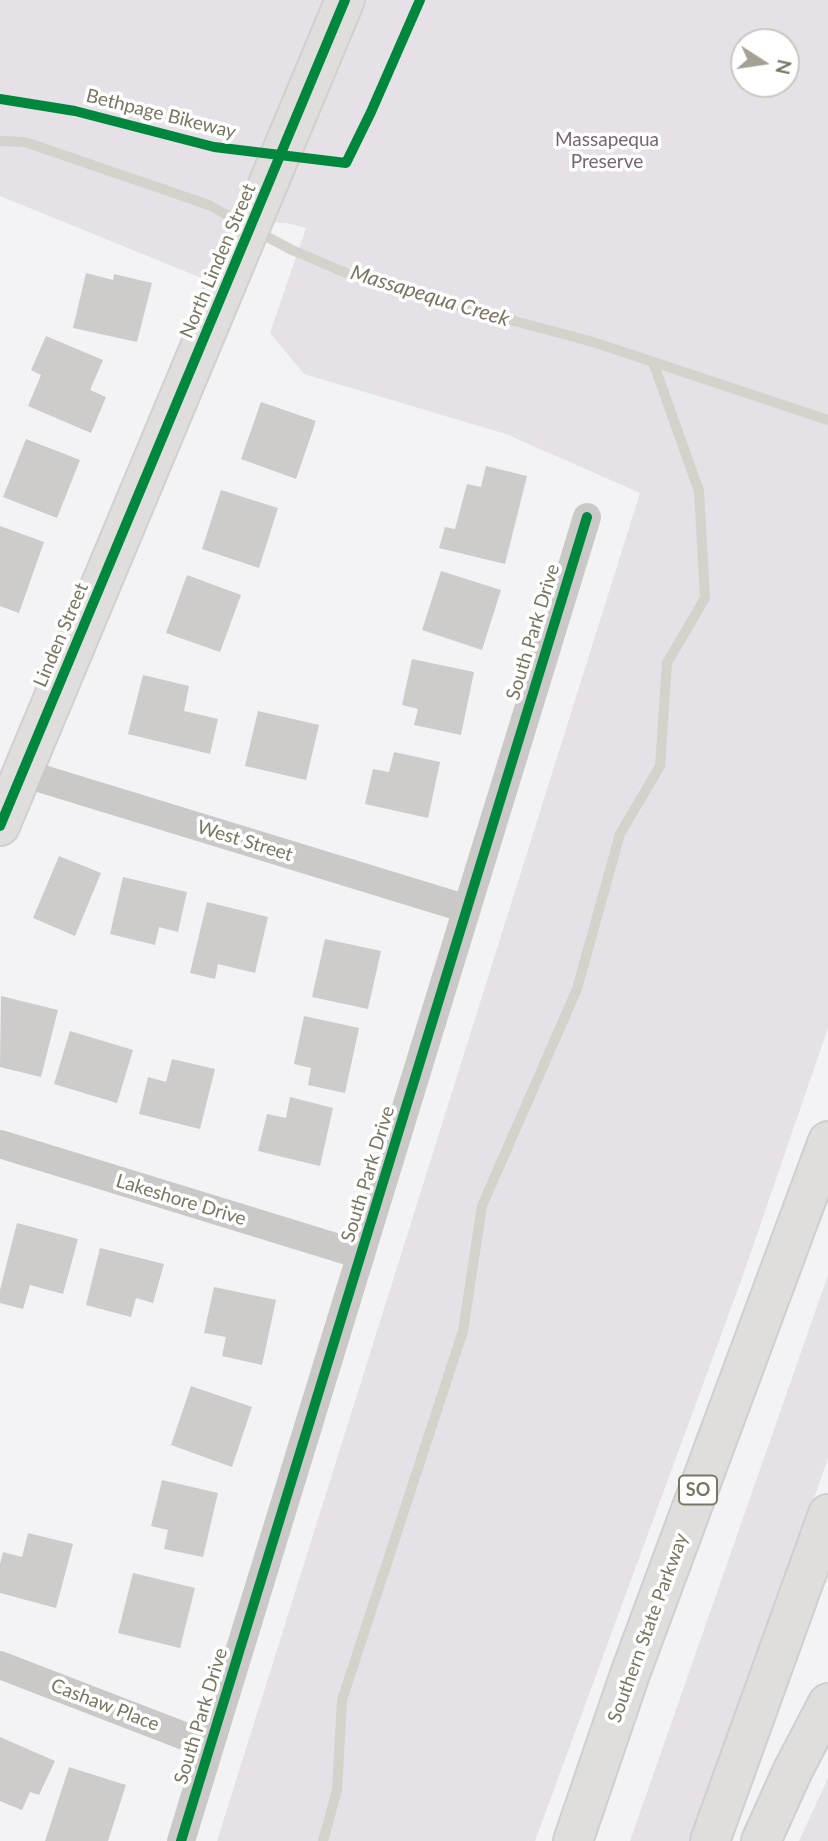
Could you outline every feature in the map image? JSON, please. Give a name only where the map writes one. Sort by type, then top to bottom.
[{"type":"main road","name":"North Linden Street","points":[[154,458],[345,0]]},
{"type":"main road","name":"Linden Street","points":[[0,826],[154,458]]},
{"type":"main road","name":"Southern State Parkway","points":[[573,1841],[635,1661],[828,1141]]},
{"type":"main road","points":[[710,1841],[828,1514]]},
{"type":"main road","points":[[761,1841],[793,1770],[828,1703]]},
{"type":"street","name":"South Park Drive","points":[[181,1841],[587,517]]},
{"type":"street","name":"West Street","points":[[23,773],[467,909]]},
{"type":"street","name":"Lakeshore Drive","points":[[0,1144],[361,1255]]},
{"type":"street","name":"Cashaw Place","points":[[0,1665],[210,1746]]},
{"type":"green space","name":"Massapequa Preserve","points":[[0,0],[828,0],[828,1028],[741,1281],[535,1841],[217,1841],[640,493],[506,434],[304,374],[270,333],[306,228],[287,223],[235,221],[209,281],[0,196]]},
{"type":"green space","points":[[828,1275],[828,1458],[696,1841],[630,1841]]},
{"type":"green space","points":[[828,1778],[828,1841],[799,1841]]},
{"type":"building","points":[[86,273],[113,280],[114,274],[152,283],[137,342],[73,328]]},
{"type":"building","points":[[46,336],[103,360],[90,390],[106,397],[91,433],[28,406],[41,375],[31,370]]},
{"type":"building","points":[[261,402],[316,421],[296,479],[241,459]]},
{"type":"building","points":[[26,439],[80,460],[57,518],[3,497]]},
{"type":"building","points":[[486,466],[527,476],[505,564],[439,548],[445,527],[455,529],[467,484],[481,487]]},
{"type":"building","points":[[221,490],[278,508],[259,568],[202,549]]},
{"type":"building","points":[[0,526],[44,542],[19,613],[0,606]]},
{"type":"building","points":[[441,571],[501,590],[482,650],[422,630]]},
{"type":"building","points":[[187,575],[241,595],[220,652],[166,633]]},
{"type":"building","points":[[412,659],[474,672],[461,735],[414,725],[418,709],[402,705]]},
{"type":"building","points":[[143,675],[189,686],[184,711],[218,719],[210,754],[128,734]]},
{"type":"building","points":[[258,711],[319,725],[306,780],[245,766]]},
{"type":"building","points":[[394,752],[440,762],[428,818],[365,804],[373,769],[389,772]]},
{"type":"building","points":[[59,856],[101,873],[75,936],[33,918]]},
{"type":"building","points":[[123,877],[187,892],[178,932],[159,927],[155,945],[110,934]]},
{"type":"building","points":[[207,902],[268,917],[255,973],[218,964],[215,979],[190,973]]},
{"type":"building","points":[[325,939],[381,951],[368,1009],[312,997]]},
{"type":"building","points":[[1,996],[58,1010],[41,1077],[0,1067]]},
{"type":"building","points":[[304,1016],[359,1028],[345,1093],[308,1085],[311,1068],[294,1064]]},
{"type":"building","points":[[70,1031],[133,1050],[117,1103],[54,1084]]},
{"type":"building","points":[[172,1059],[215,1069],[200,1129],[139,1114],[148,1077],[166,1082]]},
{"type":"building","points":[[290,1097],[333,1108],[320,1166],[258,1151],[267,1114],[286,1118]]},
{"type":"building","points":[[17,1223],[78,1239],[63,1294],[30,1285],[23,1309],[0,1303],[0,1290]]},
{"type":"building","points":[[100,1248],[164,1264],[153,1303],[136,1298],[131,1317],[86,1305]]},
{"type":"building","points":[[214,1287],[276,1300],[262,1365],[222,1356],[226,1337],[204,1333]]},
{"type":"building","points":[[191,1386],[252,1407],[232,1467],[171,1445]]},
{"type":"building","points":[[162,1480],[218,1493],[203,1557],[164,1549],[168,1530],[151,1526]]},
{"type":"building","points":[[28,1533],[73,1544],[56,1608],[0,1593],[0,1564],[3,1552],[22,1557]]},
{"type":"building","points":[[133,1573],[195,1588],[180,1648],[118,1633]]},
{"type":"building","points":[[0,1737],[55,1761],[39,1795],[30,1792],[22,1810],[0,1801]]},
{"type":"building","points":[[69,1767],[126,1785],[108,1841],[45,1841]]},
{"type":"waterway","name":"Massapequa Creek","points":[[0,141],[25,142],[209,205],[245,225]]},
{"type":"waterway","name":"Massapequa Creek","points":[[258,232],[292,250],[365,281],[593,342],[828,420]]},
{"type":"waterway","points":[[323,1841],[337,1790],[342,1700],[463,1331],[482,1206],[577,989],[620,834],[660,766],[667,663],[705,598],[699,491],[653,362]]},
{"type":"cycle path","points":[[0,826],[345,0]]},
{"type":"cycle path","name":"Bethpage Bikeway","points":[[0,99],[75,111],[214,147],[346,163],[420,0]]},
{"type":"cycle path","points":[[181,1841],[587,517]]}]
